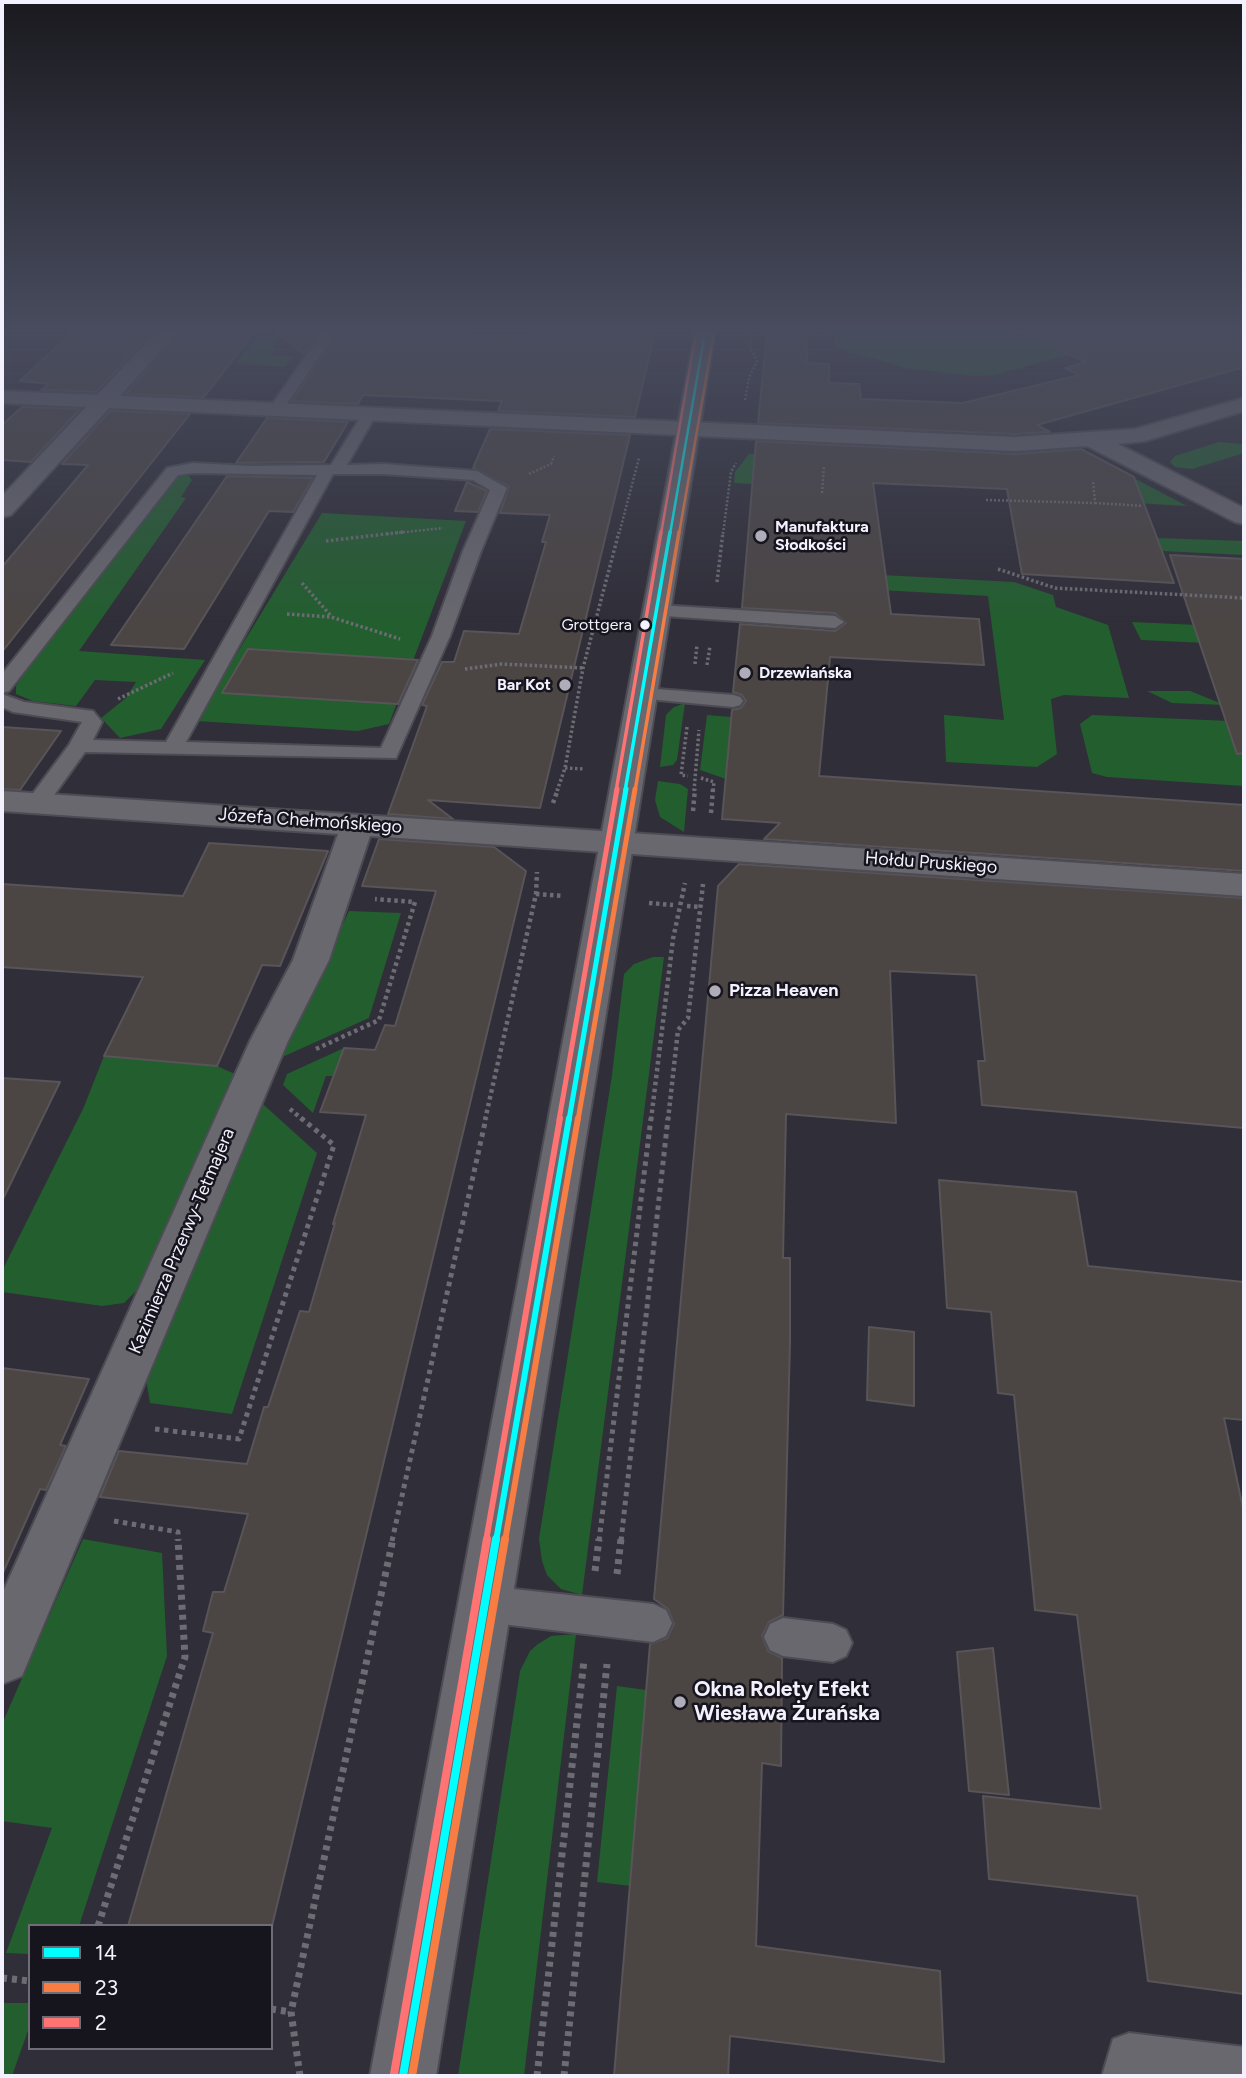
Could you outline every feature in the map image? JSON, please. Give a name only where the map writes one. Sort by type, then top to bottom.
[{"type":"street","points":[[2,510],[76,429]]},
{"type":"street","points":[[403,2076],[688,429]]},
{"type":"street","points":[[708,429],[1015,444],[1137,436],[1160,429]]},
{"type":"street","points":[[1086,441],[1244,517]]},
{"type":"street","name":"Józefa Chełmońskiego","points":[[2,802],[618,842]]},
{"type":"street","name":"Kazimierza Przerwy-Tetmajera","points":[[2,1656],[253,1079],[311,960],[358,824]]},
{"type":"street","name":"Hołdu Pruskiego","points":[[618,842],[1244,885]]},
{"type":"lane","points":[[172,748],[286,546],[360,429]]},
{"type":"lane","points":[[2,687],[173,471],[193,468],[384,469],[477,476],[499,488],[389,754],[79,746]]},
{"type":"lane","points":[[658,611],[835,622]]},
{"type":"lane","points":[[644,694],[733,701]]},
{"type":"lane","points":[[2,700],[20,708],[86,715],[92,722],[79,746],[36,804]]},
{"type":"lane","points":[[485,1604],[653,1623]]},
{"type":"lane","points":[[782,1637],[833,1643]]},
{"type":"lane","points":[[1125,2076],[1129,2055],[1244,2070]]},
{"type":"path","points":[[499,488],[551,464],[565,429]]},
{"type":"path","points":[[986,500],[1095,503],[1092,464],[1086,441]]},
{"type":"path","points":[[300,2076],[291,2012],[423,1398],[536,894],[538,851],[565,768],[583,668],[641,450]]},
{"type":"path","points":[[717,584],[729,486]]},
{"type":"path","points":[[286,546],[485,522]]},
{"type":"path","points":[[998,569],[1055,588],[1244,598]]},
{"type":"path","points":[[249,612],[331,617],[434,650]]},
{"type":"path","points":[[695,668],[698,643]]},
{"type":"path","points":[[707,669],[710,644]]},
{"type":"path","points":[[86,715],[230,646]]},
{"type":"path","points":[[424,674],[502,664],[583,668]]},
{"type":"path","points":[[688,776],[681,775],[689,715]]},
{"type":"path","points":[[692,819],[699,729]]},
{"type":"path","points":[[701,778],[714,782],[710,823]]},
{"type":"path","points":[[594,1584],[673,939],[685,880]]},
{"type":"path","points":[[616,1586],[678,1030],[688,1018],[704,882]]},
{"type":"path","points":[[536,894],[568,897]]},
{"type":"path","points":[[103,1423],[239,1439],[334,1145],[253,1079],[379,1020],[415,902],[333,895]]},
{"type":"path","points":[[638,902],[673,905]]},
{"type":"path","points":[[687,906],[701,907]]},
{"type":"path","points":[[65,1513],[178,1532],[185,1657],[99,1924]]},
{"type":"path","points":[[537,2076],[585,1649]]},
{"type":"path","points":[[564,2076],[608,1652]]},
{"type":"path","points":[[2,1978],[28,1981]]},
{"type":"path","points":[[273,2009],[291,2012]]},
{"type":"green space","points":[[1219,442],[1244,445],[1244,453],[1192,469],[1175,467],[1170,462],[1175,456]]},
{"type":"green space","points":[[749,454],[755,454],[753,484],[734,483],[735,472]]},
{"type":"green space","points":[[1122,472],[1187,506],[1101,501]]},
{"type":"green space","points":[[189,476],[192,480],[181,497],[186,498],[79,651],[205,660],[161,729],[120,738],[101,718],[126,698],[136,682],[95,680],[76,706],[33,701],[16,694],[16,686],[23,675],[172,480]]},
{"type":"green space","points":[[322,513],[466,521],[389,724],[358,731],[196,721]]},
{"type":"green space","points":[[1127,537],[1244,541],[1244,555],[1023,544]]},
{"type":"green space","points":[[882,575],[1014,582],[1053,595],[1056,607],[1108,625],[1129,698],[1064,695],[1051,699],[1057,754],[1037,767],[946,762],[944,715],[1004,720],[988,596],[881,590]]},
{"type":"green space","points":[[1132,622],[1198,625],[1206,643],[1141,640]]},
{"type":"green space","points":[[1147,691],[1190,691],[1225,705],[1172,703]]},
{"type":"green space","points":[[685,703],[677,760],[673,765],[660,767],[666,715],[674,707]]},
{"type":"green space","points":[[707,715],[731,717],[726,779],[700,770]]},
{"type":"green space","points":[[1092,715],[1229,721],[1244,731],[1244,786],[1107,777],[1092,773],[1080,724]]},
{"type":"green space","points":[[658,781],[680,784],[688,789],[684,832],[660,817],[655,800]]},
{"type":"green space","points":[[349,911],[401,913],[369,1018],[278,1059]]},
{"type":"green space","points":[[653,957],[664,957],[582,1595],[561,1589],[547,1575],[539,1539],[612,1075],[624,974],[634,964]]},
{"type":"green space","points":[[344,1048],[333,1076],[326,1076],[313,1113],[283,1085],[287,1074]]},
{"type":"green space","points":[[104,1056],[217,1066],[235,1074],[139,1288],[124,1303],[102,1306],[2,1292],[2,1271],[83,1109]]},
{"type":"green space","points":[[255,1097],[317,1153],[232,1414],[150,1403],[145,1373]]},
{"type":"green space","points":[[83,1539],[162,1553],[167,1656],[80,1924],[28,1924],[28,1954],[6,1953],[52,1828],[2,1821],[2,1724]]},
{"type":"green space","points":[[576,1634],[524,2076],[458,2076],[520,1671],[530,1651],[538,1644],[551,1636]]},
{"type":"green space","points":[[617,1686],[646,1690],[631,1886],[597,1882]]},
{"type":"green space","points":[[2,2003],[28,2003],[28,2031],[12,2076],[2,2076]]},
{"type":"building","points":[[2,429],[62,429],[31,462],[2,460]]},
{"type":"building","points":[[94,429],[178,429],[2,652],[2,567],[88,465],[62,464]]},
{"type":"building","points":[[259,429],[344,429],[324,462],[236,463]]},
{"type":"building","points":[[490,429],[630,435],[540,808],[428,800],[453,819],[388,814],[427,706],[422,705],[442,662],[454,662],[464,631],[519,634],[546,542],[542,542],[550,515],[500,513],[509,487],[473,468]]},
{"type":"building","points":[[898,429],[1044,429],[1050,432],[1015,434]]},
{"type":"building","points":[[756,441],[1015,454],[1081,449],[1134,477],[1174,583],[1022,574],[1007,489],[873,483],[891,614],[979,619],[984,665],[830,657],[819,776],[1244,805],[1244,871],[764,839],[780,823],[722,819],[732,710],[741,708],[746,701],[742,695],[733,692],[740,624],[835,631],[846,623],[835,613],[742,608]]},
{"type":"building","points":[[227,476],[313,478],[293,512],[269,511],[184,649],[111,645]]},
{"type":"building","points":[[467,482],[487,491],[478,512],[455,511]]},
{"type":"building","points":[[1170,555],[1244,559],[1244,753],[1237,754]]},
{"type":"building","points":[[248,649],[418,660],[398,704],[222,693]]},
{"type":"building","points":[[2,727],[61,731],[20,790],[2,789]]},
{"type":"building","points":[[379,839],[494,847],[526,871],[272,1924],[129,1924],[213,1633],[203,1631],[213,1592],[224,1592],[248,1514],[100,1497],[119,1451],[247,1464],[264,1407],[268,1407],[300,1311],[309,1312],[366,1115],[320,1112],[344,1048],[375,1050],[385,1025],[395,1026],[436,891],[362,886]]},
{"type":"building","points":[[209,843],[328,851],[280,966],[262,965],[217,1066],[104,1056],[143,977],[2,967],[2,884],[183,896]]},
{"type":"building","points":[[739,864],[1244,898],[1244,1128],[982,1105],[978,1061],[985,1061],[976,975],[890,971],[896,1123],[786,1114],[783,1258],[790,1258],[790,1342],[783,1615],[769,1622],[762,1636],[768,1651],[782,1658],[781,1766],[762,1763],[756,1946],[940,1971],[944,2062],[730,2036],[728,2076],[614,2076],[650,1644],[667,1638],[674,1624],[668,1609],[654,1599],[718,886]]},
{"type":"building","points":[[2,1078],[60,1082],[2,1201]]},
{"type":"building","points":[[939,1180],[1076,1192],[1088,1266],[1244,1282],[1244,1420],[1224,1418],[1244,1513],[1244,1994],[1148,1981],[1137,1896],[989,1879],[983,1796],[1101,1809],[1077,1615],[1035,1610],[1014,1395],[998,1393],[991,1312],[947,1308]]},
{"type":"building","points":[[869,1327],[914,1332],[914,1406],[867,1400]]},
{"type":"building","points":[[2,1368],[89,1379],[60,1445],[66,1446],[46,1490],[40,1489],[2,1575]]},
{"type":"building","points":[[993,1648],[1009,1795],[969,1791],[957,1652]]},
{"type":"transit line","name":"2","points":[[394,2074],[679,429]]},
{"type":"transit line","name":"14","points":[[403,2076],[688,429]]},
{"type":"transit line","name":"23","points":[[412,2076],[697,429]]},
{"type":"place","name":"Manufaktura Słodkości","points":[[761,536]]},
{"type":"place","name":"Grottgera","points":[[645,625]]},
{"type":"place","name":"Drzewiańska","points":[[745,673]]},
{"type":"place","name":"Bar Kot","points":[[565,685]]},
{"type":"place","name":"Pizza Heaven","points":[[715,991]]},
{"type":"place","name":"Okna Rolety Efekt Wiesława Żurańska","points":[[680,1702]]}]
